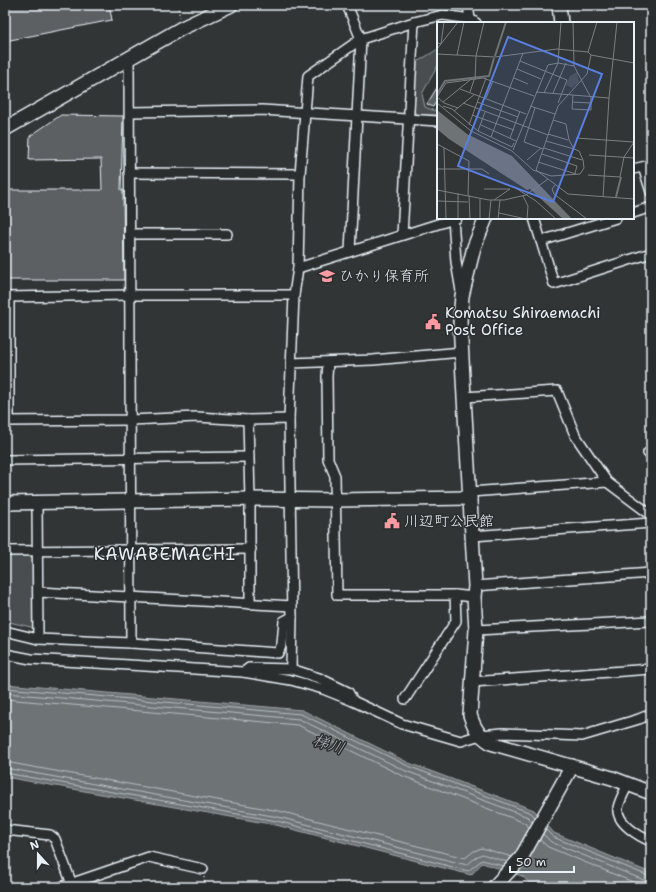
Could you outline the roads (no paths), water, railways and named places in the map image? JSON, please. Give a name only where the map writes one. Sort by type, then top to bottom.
[{"type":"street","points":[[5,129],[129,60],[182,28],[231,5]]},
{"type":"street","points":[[347,5],[361,39],[350,251]]},
{"type":"street","points":[[468,5],[473,21]]},
{"type":"street","points":[[559,5],[561,22]]},
{"type":"street","points":[[291,669],[291,363],[294,295],[298,268],[300,174],[308,76],[361,39],[443,14],[473,21]]},
{"type":"street","points":[[402,235],[414,22]]},
{"type":"street","points":[[129,60],[131,643]]},
{"type":"street","points":[[130,112],[262,110],[437,121]]},
{"type":"street","points":[[634,169],[647,166],[651,192]]},
{"type":"street","points":[[129,173],[300,174]]},
{"type":"street","points":[[634,213],[651,207]]},
{"type":"street","points":[[298,268],[451,219]]},
{"type":"street","points":[[454,219],[456,262],[462,296]]},
{"type":"street","points":[[486,219],[474,247],[462,296],[460,321],[476,630],[470,715],[474,728],[480,735],[491,743],[572,766],[651,792]]},
{"type":"street","points":[[534,219],[554,284],[651,253]]},
{"type":"street","points":[[541,242],[613,219]]},
{"type":"street","points":[[129,234],[227,234]]},
{"type":"street","points":[[290,419],[248,420],[197,417],[130,420],[7,421],[7,297],[294,295]]},
{"type":"street","points":[[291,363],[373,360],[462,352]]},
{"type":"street","points":[[328,362],[328,459],[335,476],[337,595],[455,594],[651,573]]},
{"type":"street","points":[[464,397],[556,391],[575,435],[607,482],[651,516]]},
{"type":"street","points":[[248,420],[251,549],[250,604]]},
{"type":"street","points":[[5,460],[248,457]]},
{"type":"street","points":[[5,503],[250,499],[336,500],[470,495],[607,482]]},
{"type":"street","points":[[37,502],[38,639]]},
{"type":"street","points":[[472,536],[651,523]]},
{"type":"street","points":[[5,551],[251,549]]},
{"type":"street","points":[[38,592],[292,606]]},
{"type":"street","points":[[404,699],[456,621],[455,594]]},
{"type":"street","points":[[5,631],[38,639],[131,643],[278,653],[282,644],[284,621],[292,617]]},
{"type":"street","points":[[476,630],[651,621]]},
{"type":"street","points":[[5,654],[31,659],[242,672],[291,680],[323,689],[402,724],[461,741],[480,735],[503,733],[582,736],[651,714]]},
{"type":"street","points":[[242,672],[249,668],[291,669],[319,678],[348,692],[353,701]]},
{"type":"street","points":[[472,682],[651,669]]},
{"type":"street","points":[[494,887],[521,858],[566,780],[572,766]]},
{"type":"street","points":[[628,784],[618,809],[620,817],[628,827],[651,841]]},
{"type":"street","points":[[5,830],[50,836],[55,839],[72,885]]},
{"type":"street","points":[[61,887],[72,885],[149,857],[203,869]]},
{"type":"water","name":"梯川","points":[[5,684],[302,710],[409,763],[534,810],[554,833],[651,873],[651,887],[534,887],[522,876],[482,863],[471,875],[276,825],[5,777]]},
{"type":"place","name":"ひかり保育所","points":[[327,276]]},
{"type":"place","name":"Komatsu Shiraemachi Post Office","points":[[433,322]]},
{"type":"place","name":"川辺町公民館","points":[[392,521]]},
{"type":"district","name":"KAWABEMACHI","points":[[165,554]]}]
